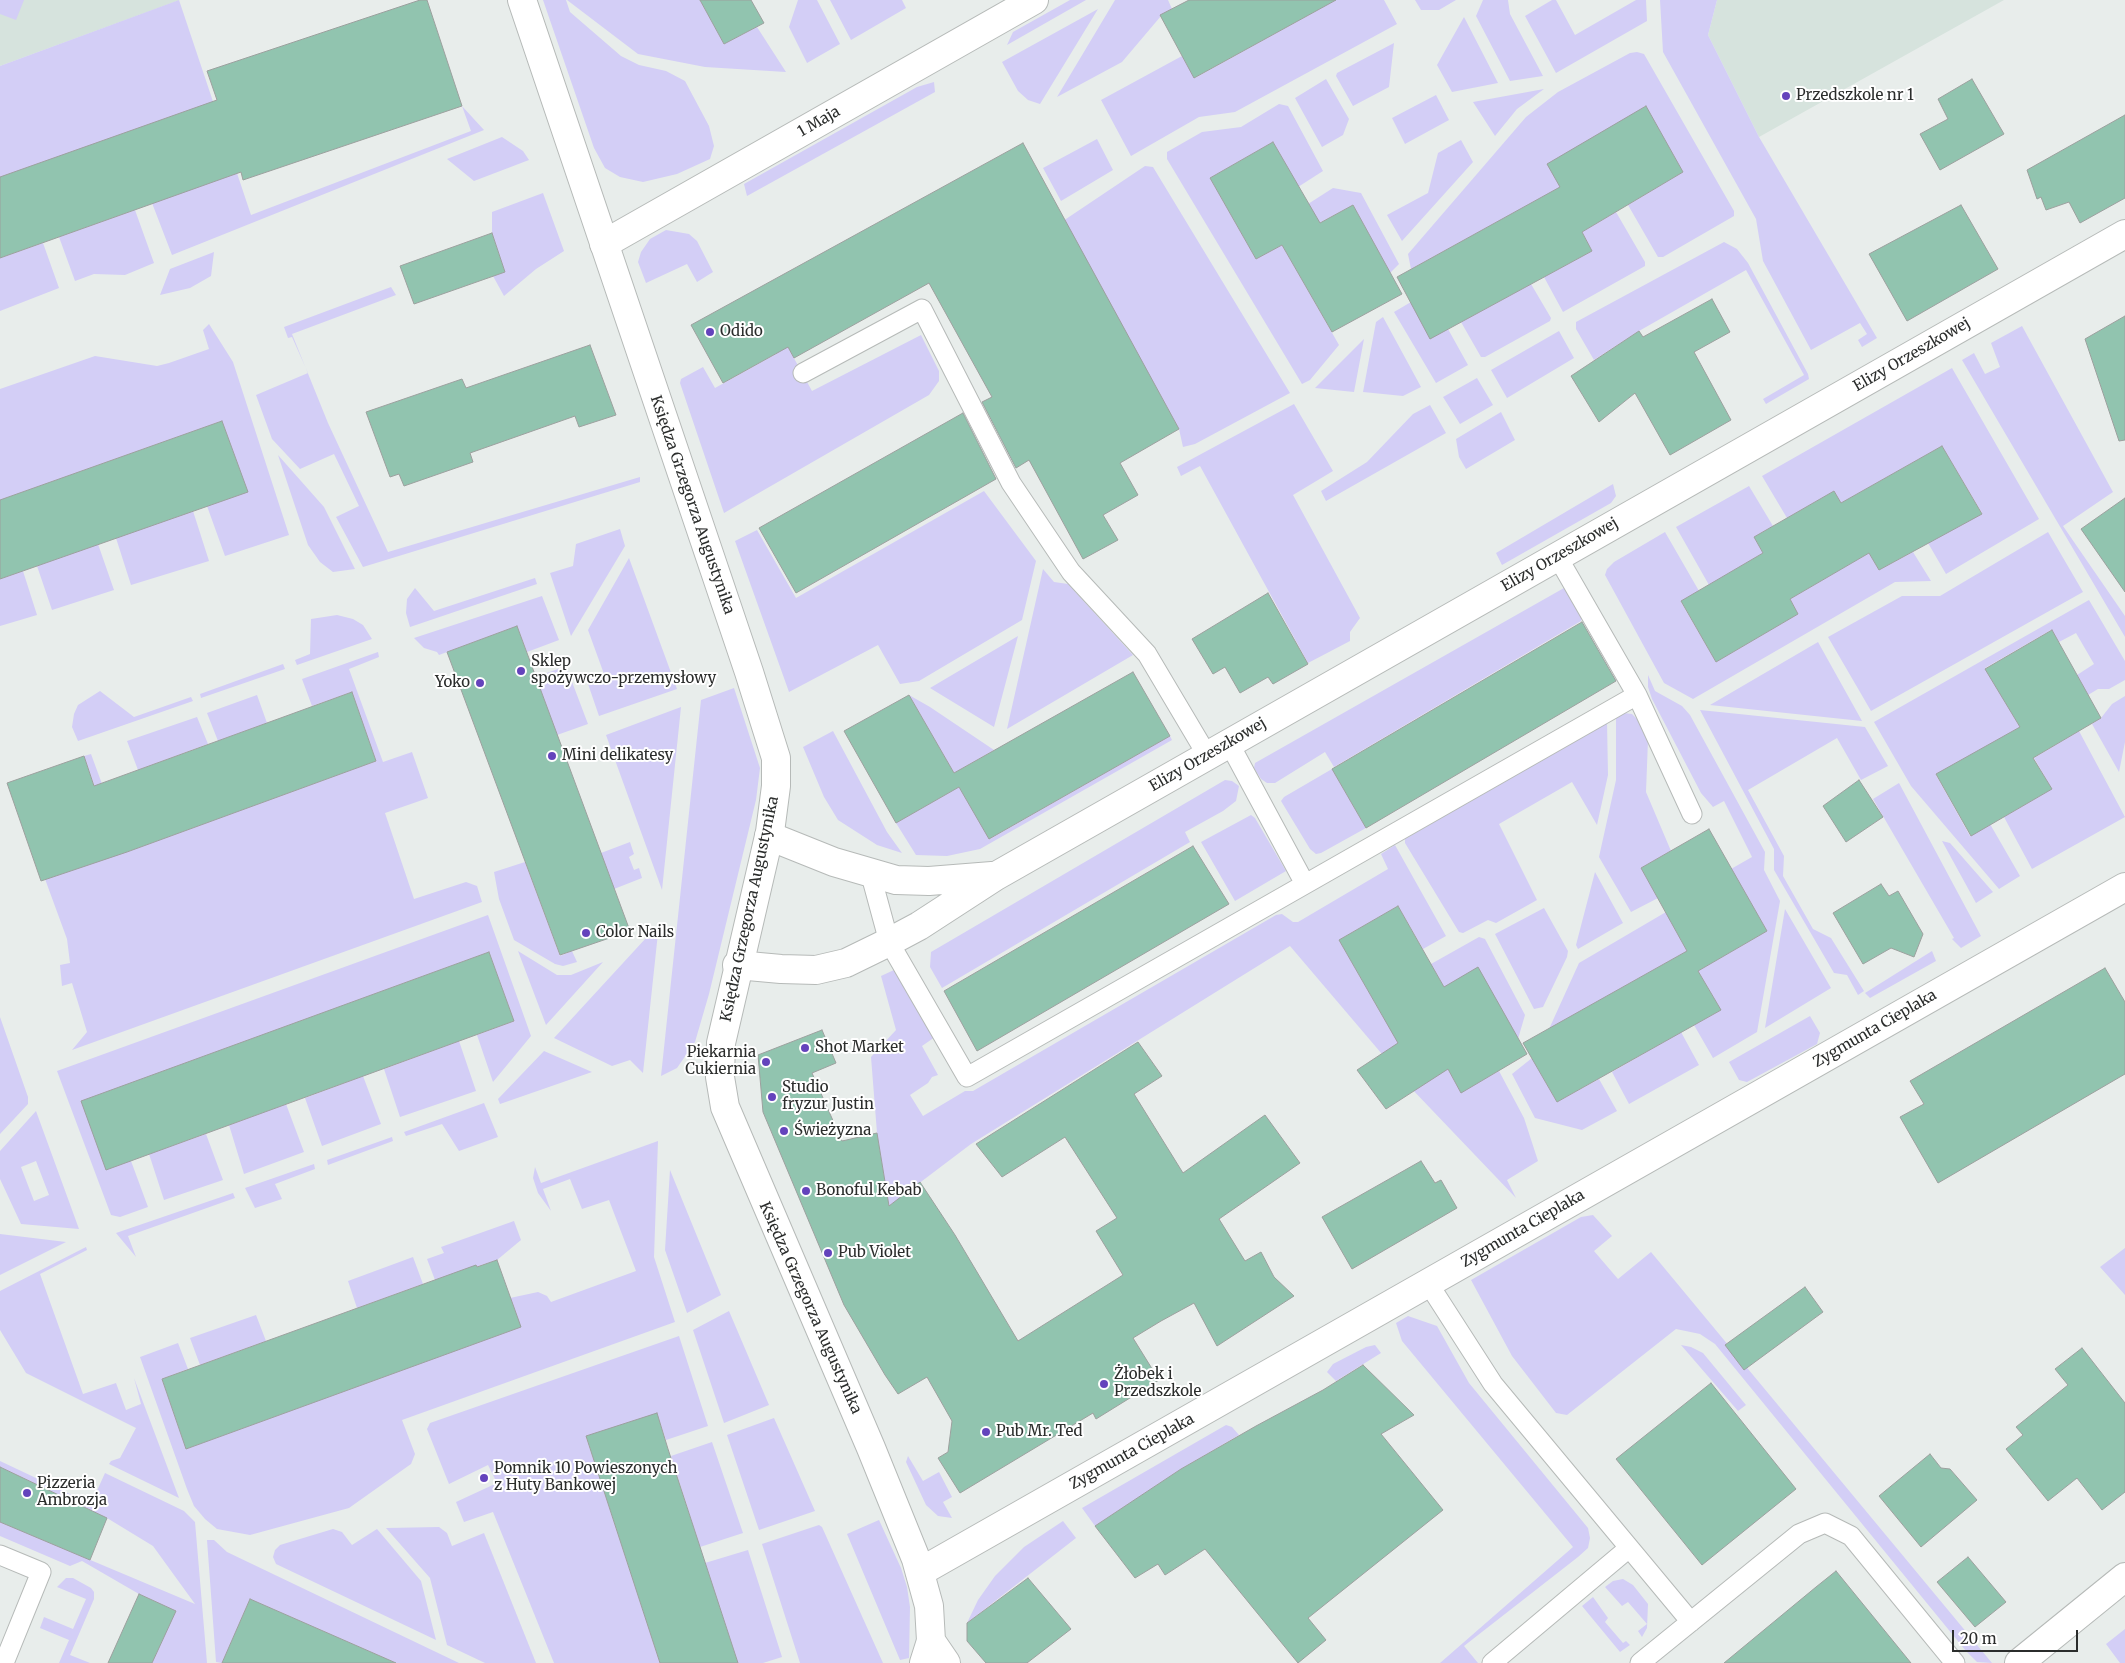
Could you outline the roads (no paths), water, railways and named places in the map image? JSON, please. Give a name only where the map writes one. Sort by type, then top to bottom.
[{"type":"street","name":"Księdza Grzegorza Augustynika","points":[[522,0],[749,672],[776,758],[776,786],[769,836],[737,965],[721,1043],[720,1077],[724,1107],[872,1448],[920,1572],[929,1606],[927,1652],[946,1663]]},
{"type":"street","name":"1 Maja","points":[[604,244],[1034,0]]},
{"type":"street","name":"Elizy Orzeszkowej","points":[[737,965],[816,970],[846,963],[889,942],[918,926],[996,876],[2125,234]]},
{"type":"street","name":"Elizy Orzeszkowej","points":[[769,836],[834,862],[896,880],[929,881],[996,876]]},
{"type":"street","name":"Zygmunta Cieplaka","points":[[920,1572],[2125,887]]},
{"type":"street","points":[[2019,1663],[2125,1577]]},
{"type":"lane","points":[[803,373],[922,309],[1011,482],[1071,572],[1147,654],[1218,749],[1305,884]]},
{"type":"lane","points":[[1557,556],[1637,695],[1692,814]]},
{"type":"lane","points":[[870,872],[889,942],[967,1077],[1637,695]]},
{"type":"lane","points":[[1428,1283],[1493,1384],[1691,1622]]},
{"type":"lane","points":[[1640,1663],[1800,1534],[1826,1523],[1851,1536],[1955,1663]]},
{"type":"lane","points":[[1492,1663],[1629,1548]]},
{"type":"lane","points":[[0,1555],[41,1572],[4,1663]]},
{"type":"place","name":"Przedszkole nr 1","points":[[1786,96]]},
{"type":"place","name":"Odido","points":[[710,332]]},
{"type":"place","name":"Sklep spożywczo-przemysłowy","points":[[521,671]]},
{"type":"place","name":"Yoko","points":[[480,683]]},
{"type":"place","name":"Mini delikatesy","points":[[552,756]]},
{"type":"place","name":"Color Nails","points":[[586,933]]},
{"type":"place","name":"Shot Market","points":[[805,1048]]},
{"type":"place","name":"Piekarnia Cukiernia","points":[[766,1062]]},
{"type":"place","name":"Studio fryzur Justin","points":[[772,1097]]},
{"type":"place","name":"Świeżyzna","points":[[784,1131]]},
{"type":"place","name":"Bonoful Kebab","points":[[806,1191]]},
{"type":"place","name":"Pub Violet","points":[[828,1253]]},
{"type":"place","name":"Żłobek i Przedszkole","points":[[1104,1384]]},
{"type":"place","name":"Pub Mr. Ted","points":[[986,1432]]},
{"type":"place","name":"Pomnik 10 Powieszonych z Huty Bankowej","points":[[484,1478]]},
{"type":"place","name":"Pizzeria Ambrozja","points":[[27,1493]]}]
